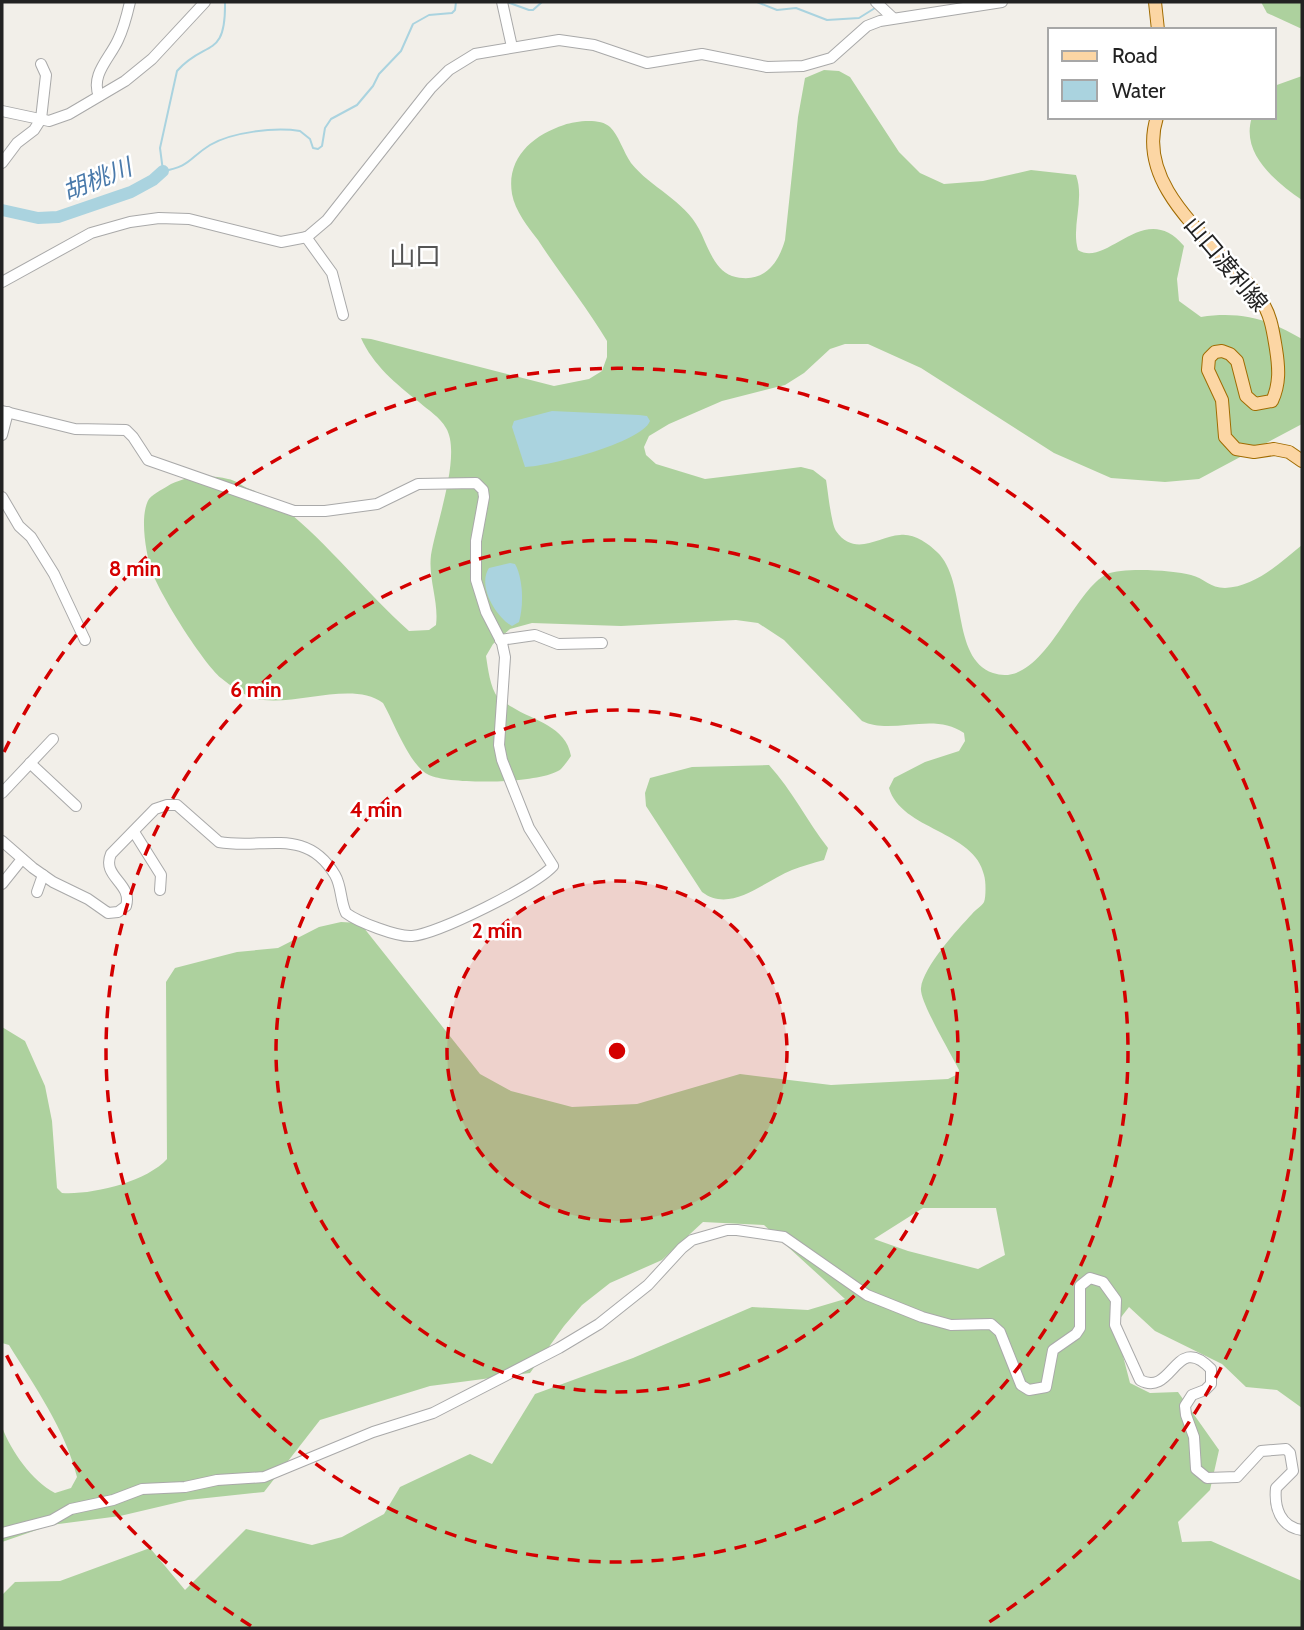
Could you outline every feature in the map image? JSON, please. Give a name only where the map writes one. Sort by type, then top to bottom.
[{"type":"main road","points":[[1156,2],[1158,28]]},
{"type":"main road","name":"山口渡利線","points":[[1156,119],[1152,134],[1153,152],[1170,193],[1199,232],[1260,299],[1270,318],[1278,366],[1278,389],[1272,401],[1255,404],[1246,396],[1237,361],[1230,354],[1215,352],[1209,358],[1208,370],[1222,400],[1225,437],[1236,449],[1254,452],[1274,449],[1289,453],[1302,461]]},
{"type":"street","points":[[99,96],[98,75],[120,36],[130,2]]},
{"type":"street","points":[[2,111],[49,121],[58,119],[125,81],[152,59],[205,2]]},
{"type":"street","points":[[502,2],[513,47]]},
{"type":"street","points":[[876,2],[894,18]]},
{"type":"street","points":[[2,282],[91,233],[139,220],[189,219],[281,242],[306,237],[317,231],[327,220],[443,76],[475,54],[568,41],[594,45],[647,63],[702,54],[767,67],[803,66],[831,58],[867,26],[894,18],[1002,2]]},
{"type":"street","points":[[2,163],[17,143],[34,130],[41,118],[46,75],[41,64]]},
{"type":"street","points":[[306,237],[332,273],[343,315]]},
{"type":"street","points":[[2,435],[5,411],[75,429],[126,430],[134,437],[148,460],[294,511],[325,511],[377,504],[418,484],[476,483],[483,490],[484,497],[476,541],[476,580],[505,657],[499,745],[502,760],[529,828],[553,866],[545,874],[506,898],[430,932],[404,936],[355,919],[346,913],[335,876],[326,864],[305,846],[283,842],[219,842],[202,829],[184,809],[172,804],[155,809],[109,858],[110,871],[126,890],[128,898],[126,906],[118,912],[108,913],[43,875],[2,841]]},
{"type":"street","points":[[2,497],[19,526],[31,537],[54,574],[85,640]]},
{"type":"street","points":[[500,640],[535,635],[558,644],[602,643]]},
{"type":"street","points":[[2,793],[53,739]]},
{"type":"street","points":[[30,763],[76,806]]},
{"type":"street","points":[[134,832],[161,875],[160,890]]},
{"type":"street","points":[[2,884],[22,859]]},
{"type":"street","points":[[37,892],[43,875]]},
{"type":"street","points":[[2,1533],[52,1520],[71,1509],[113,1500],[142,1489],[185,1487],[217,1480],[264,1477],[373,1432],[433,1413],[559,1348],[599,1324],[628,1303],[692,1240],[737,1230],[784,1237],[867,1295],[892,1306],[951,1325],[991,1324],[1000,1332],[1021,1385],[1029,1390],[1046,1387],[1053,1350],[1076,1334],[1080,1328],[1080,1286],[1090,1278],[1103,1282],[1116,1300],[1115,1325],[1140,1380],[1148,1384],[1160,1382],[1187,1357],[1196,1358],[1211,1369],[1212,1384],[1192,1395],[1185,1406],[1194,1437],[1196,1469],[1207,1478],[1237,1477],[1261,1451],[1286,1449],[1290,1453],[1293,1471],[1276,1488],[1275,1510],[1294,1528],[1302,1530]]},
{"type":"green space","points":[[1261,2],[1302,2],[1302,29],[1267,13]]},
{"type":"green space","points":[[824,70],[839,71],[850,77],[899,152],[920,173],[944,184],[983,181],[1031,170],[1076,175],[1079,194],[1076,232],[1078,250],[1089,253],[1101,251],[1141,231],[1155,229],[1169,233],[1184,246],[1177,279],[1179,301],[1201,317],[1229,315],[1254,318],[1278,326],[1302,339],[1302,424],[1199,479],[1165,482],[1111,478],[1054,453],[921,368],[868,344],[845,344],[830,349],[804,373],[785,385],[722,401],[669,424],[649,436],[644,447],[646,455],[656,464],[705,479],[801,467],[813,470],[826,480],[834,527],[843,539],[851,543],[867,544],[905,535],[925,542],[947,565],[970,652],[980,665],[993,673],[1011,674],[1027,667],[1042,654],[1081,599],[1107,574],[1136,570],[1183,573],[1196,576],[1220,588],[1236,587],[1257,579],[1302,545],[1302,1408],[1277,1390],[1246,1387],[1222,1364],[1155,1331],[1129,1307],[1115,1325],[1130,1383],[1150,1393],[1178,1392],[1219,1450],[1210,1490],[1178,1522],[1182,1542],[1211,1541],[1302,1581],[1302,1628],[2,1628],[2,1595],[15,1582],[60,1581],[150,1548],[185,1590],[246,1529],[312,1545],[342,1537],[384,1514],[400,1487],[470,1454],[492,1464],[535,1394],[633,1358],[752,1307],[808,1310],[845,1299],[764,1225],[703,1222],[662,1260],[610,1283],[582,1305],[530,1373],[430,1386],[320,1420],[264,1492],[188,1500],[120,1516],[51,1525],[2,1542],[2,1427],[23,1464],[46,1488],[55,1493],[71,1488],[77,1477],[65,1442],[48,1409],[9,1345],[2,1343],[2,1027],[25,1041],[45,1086],[52,1121],[57,1188],[62,1193],[88,1192],[118,1185],[146,1174],[167,1159],[166,982],[175,968],[237,952],[278,948],[319,927],[341,922],[360,923],[480,1074],[511,1091],[572,1107],[637,1104],[740,1074],[831,1085],[948,1079],[958,1074],[959,1070],[925,1004],[921,988],[923,979],[942,949],[984,902],[985,878],[978,860],[967,849],[908,813],[896,802],[889,788],[894,778],[925,762],[959,751],[965,741],[964,733],[939,724],[886,726],[862,721],[784,640],[758,623],[736,620],[621,626],[532,623],[510,629],[493,644],[486,656],[491,683],[498,698],[556,731],[568,746],[571,756],[561,769],[536,778],[475,781],[440,778],[429,775],[415,763],[383,703],[370,696],[338,694],[268,700],[253,698],[221,678],[194,644],[164,597],[152,572],[146,546],[144,515],[149,499],[154,495],[171,484],[191,478],[206,476],[231,480],[273,500],[294,516],[409,631],[429,630],[436,625],[431,555],[450,471],[450,440],[441,420],[386,373],[361,338],[554,386],[589,379],[602,371],[607,357],[607,341],[516,207],[511,181],[513,169],[524,150],[542,135],[564,125],[588,121],[606,124],[613,130],[639,172],[693,219],[720,268],[732,276],[752,278],[773,265],[785,240],[798,117],[805,78]],"holes":[[[923,1208],[996,1208],[1005,1255],[978,1269],[908,1251],[874,1239]]]},
{"type":"green space","points":[[1302,76],[1302,200],[1263,166],[1251,143],[1252,119],[1276,119],[1276,85]]},
{"type":"green space","points":[[769,765],[828,848],[824,860],[792,870],[736,898],[713,898],[702,892],[646,806],[645,793],[650,778],[692,767]]},
{"type":"water","points":[[552,411],[639,415],[647,416],[650,421],[643,429],[613,445],[573,458],[525,467],[512,427],[514,421]]},
{"type":"water","points":[[515,564],[518,570],[522,592],[519,622],[512,626],[500,616],[490,600],[485,583],[489,568]]},
{"type":"waterway","points":[[225,2],[222,33],[218,41],[187,61],[177,71],[160,148],[163,171],[184,164],[219,141],[254,132],[300,131],[310,139],[313,148],[318,149],[322,146],[325,128],[331,119],[357,105],[379,74],[401,51],[413,24],[429,15],[452,13],[456,2]]},
{"type":"waterway","points":[[507,2],[529,10],[542,2]]},
{"type":"waterway","points":[[649,2],[658,2]]},
{"type":"waterway","points":[[757,2],[777,10],[796,8],[827,20],[859,18],[875,8]]},
{"type":"waterway","name":"胡桃川","points":[[2,210],[38,218],[58,217],[131,192],[163,171]]},
{"type":"district","name":"山口","points":[[415,256]]}]
